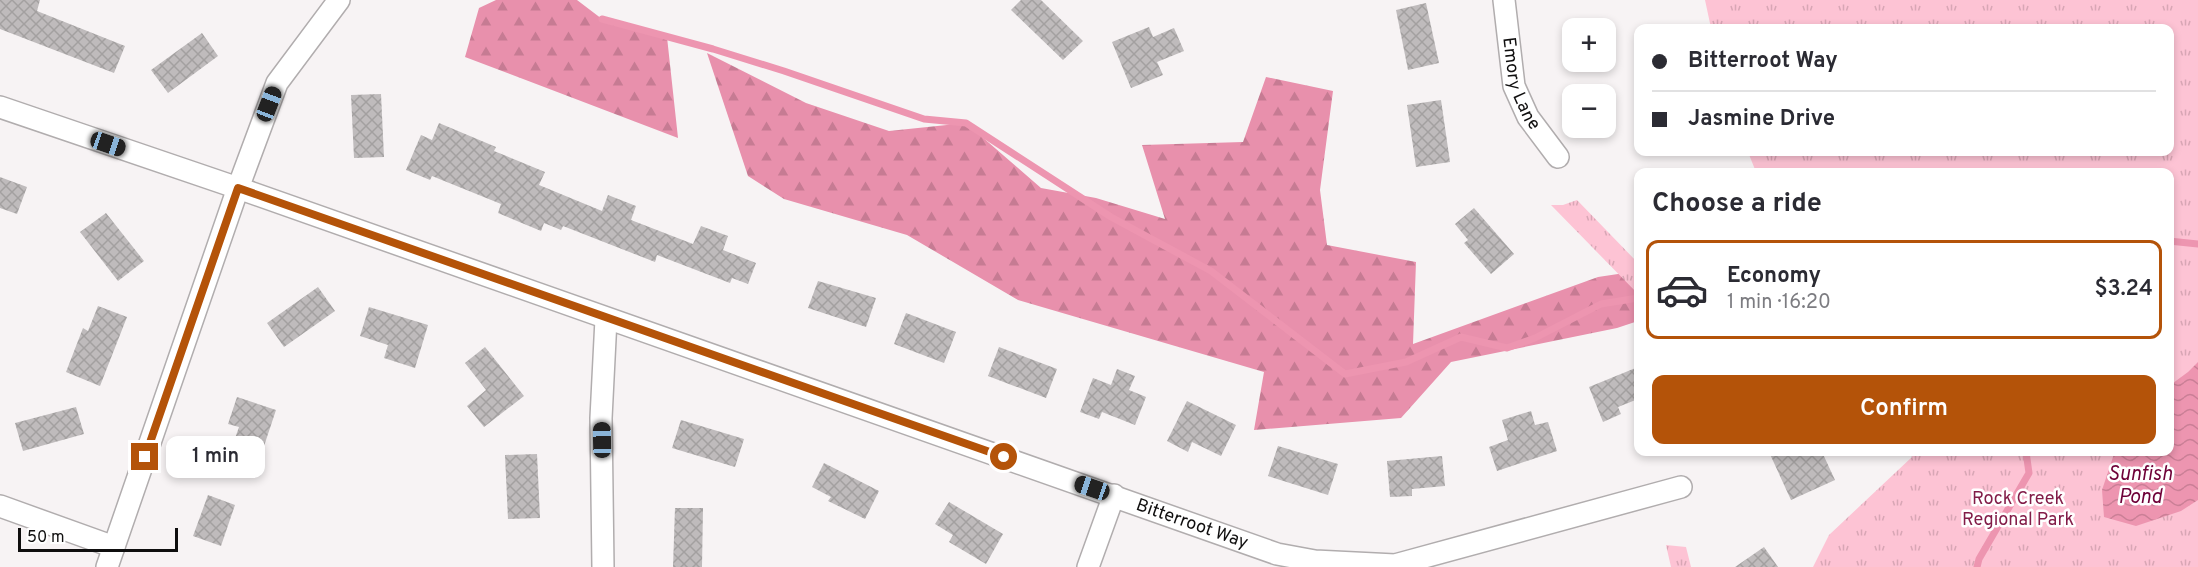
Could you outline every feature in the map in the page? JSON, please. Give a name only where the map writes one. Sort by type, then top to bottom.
[{"type":"street","points":[[107,567],[238,188],[277,83],[339,0]]},
{"type":"street","name":"Emory Lane","points":[[1504,0],[1514,86],[1528,117],[1558,158]]},
{"type":"street","name":"Bitterroot Way","points":[[0,107],[238,188],[1277,554],[1315,561],[1395,566],[1682,487]]},
{"type":"street","points":[[603,567],[601,418],[606,319]]},
{"type":"street","points":[[1088,567],[1114,495]]},
{"type":"street","points":[[0,506],[114,547]]},
{"type":"green space","points":[[496,0],[577,0],[602,19],[667,37],[678,138],[465,57],[479,8]]},
{"type":"green space","name":"Rock Creek Regional Park","points":[[1705,0],[2198,0],[2198,567],[1813,567],[1829,535],[1911,456],[2174,456],[2174,168],[1754,168],[1750,156],[2174,156],[2174,24],[1710,24]]},
{"type":"green space","points":[[707,53],[806,103],[889,131],[966,123],[1041,188],[1096,198],[1165,219],[1142,145],[1243,142],[1266,77],[1333,91],[1320,190],[1327,245],[1416,262],[1413,344],[1598,277],[1634,272],[1634,322],[1617,328],[1451,362],[1401,418],[1254,430],[1264,372],[1018,300],[907,235],[784,199],[748,176]]},
{"type":"green space","points":[[1577,200],[1634,259],[1634,290],[1551,205],[1563,205]]},
{"type":"green space","points":[[1666,545],[1686,547],[1691,567],[1671,567]]},
{"type":"water","name":"Sunfish Pond","points":[[2198,362],[2198,500],[2181,511],[2136,526],[2104,517],[2102,490],[2114,456],[2174,456],[2174,382]]},
{"type":"building","points":[[0,0],[40,0],[37,11],[125,46],[114,73],[0,29]]},
{"type":"building","points":[[1021,0],[1041,0],[1083,41],[1063,60],[1011,10]]},
{"type":"building","points":[[1426,3],[1439,63],[1408,70],[1396,10]]},
{"type":"building","points":[[1149,27],[1153,37],[1174,28],[1184,51],[1157,62],[1163,75],[1131,88],[1112,42]]},
{"type":"building","points":[[202,33],[218,56],[168,93],[151,70]]},
{"type":"building","points":[[381,94],[384,157],[354,158],[351,95]]},
{"type":"building","points":[[1441,100],[1450,162],[1416,167],[1407,105]]},
{"type":"building","points":[[439,123],[496,147],[494,151],[545,172],[539,185],[602,211],[608,195],[636,206],[631,220],[693,244],[701,226],[728,236],[723,250],[756,263],[748,284],[732,278],[730,283],[657,255],[655,262],[563,226],[561,230],[544,223],[541,231],[498,213],[501,204],[432,176],[430,180],[406,170],[421,135],[432,140]]},
{"type":"building","points":[[0,177],[27,187],[17,214],[0,208]]},
{"type":"building","points":[[1474,208],[1514,254],[1491,274],[1464,243],[1468,240],[1455,224]]},
{"type":"building","points":[[106,213],[144,261],[118,281],[80,232]]},
{"type":"building","points":[[818,281],[876,298],[866,327],[808,308]]},
{"type":"building","points":[[318,287],[335,311],[284,347],[267,323]]},
{"type":"building","points":[[98,306],[127,317],[100,386],[66,372],[83,328],[88,331]]},
{"type":"building","points":[[369,307],[428,325],[415,368],[384,358],[388,345],[360,336]]},
{"type":"building","points":[[906,313],[956,332],[944,363],[894,344]]},
{"type":"building","points":[[485,347],[524,396],[484,427],[467,406],[486,390],[465,363]]},
{"type":"building","points":[[999,347],[1057,369],[1046,398],[988,376]]},
{"type":"building","points":[[1117,369],[1135,376],[1129,390],[1146,397],[1135,425],[1102,412],[1099,419],[1080,412],[1093,378],[1111,385]]},
{"type":"building","points":[[1634,369],[1634,401],[1618,407],[1621,414],[1603,422],[1589,387]]},
{"type":"building","points":[[237,397],[276,410],[252,473],[226,464],[239,427],[228,424]]},
{"type":"building","points":[[1187,401],[1236,425],[1221,456],[1192,442],[1188,452],[1167,441]]},
{"type":"building","points":[[76,407],[84,434],[23,451],[15,423]]},
{"type":"building","points":[[1531,411],[1535,425],[1548,422],[1557,451],[1497,471],[1489,447],[1508,440],[1502,420]]},
{"type":"building","points":[[681,420],[744,439],[735,467],[672,448]]},
{"type":"building","points":[[1278,446],[1338,464],[1328,495],[1268,476]]},
{"type":"building","points":[[537,454],[540,518],[508,519],[505,455]]},
{"type":"building","points":[[1442,456],[1445,486],[1412,489],[1412,496],[1390,497],[1387,461]]},
{"type":"building","points":[[1771,456],[1824,456],[1835,480],[1791,500]]},
{"type":"building","points":[[824,463],[879,491],[865,519],[828,501],[831,497],[812,487]]},
{"type":"building","points":[[208,495],[235,505],[221,546],[193,536]]},
{"type":"building","points":[[949,502],[1003,534],[986,564],[949,542],[953,535],[935,524]]},
{"type":"building","points":[[675,508],[703,508],[702,567],[673,567]]},
{"type":"building","points":[[1764,547],[1778,567],[1735,567]]},
{"type":"waterway","points":[[602,19],[784,71],[924,119],[966,123],[1111,217],[1211,271],[1345,374],[1406,362],[1461,337],[1507,348],[1535,338],[1601,304],[1634,299]]},
{"type":"waterway","points":[[2174,242],[2198,244]]},
{"type":"waterway","points":[[1977,567],[1979,559],[2029,473],[2027,456]]},
{"type":"route","points":[[145,457],[238,188],[1004,457]]}]
